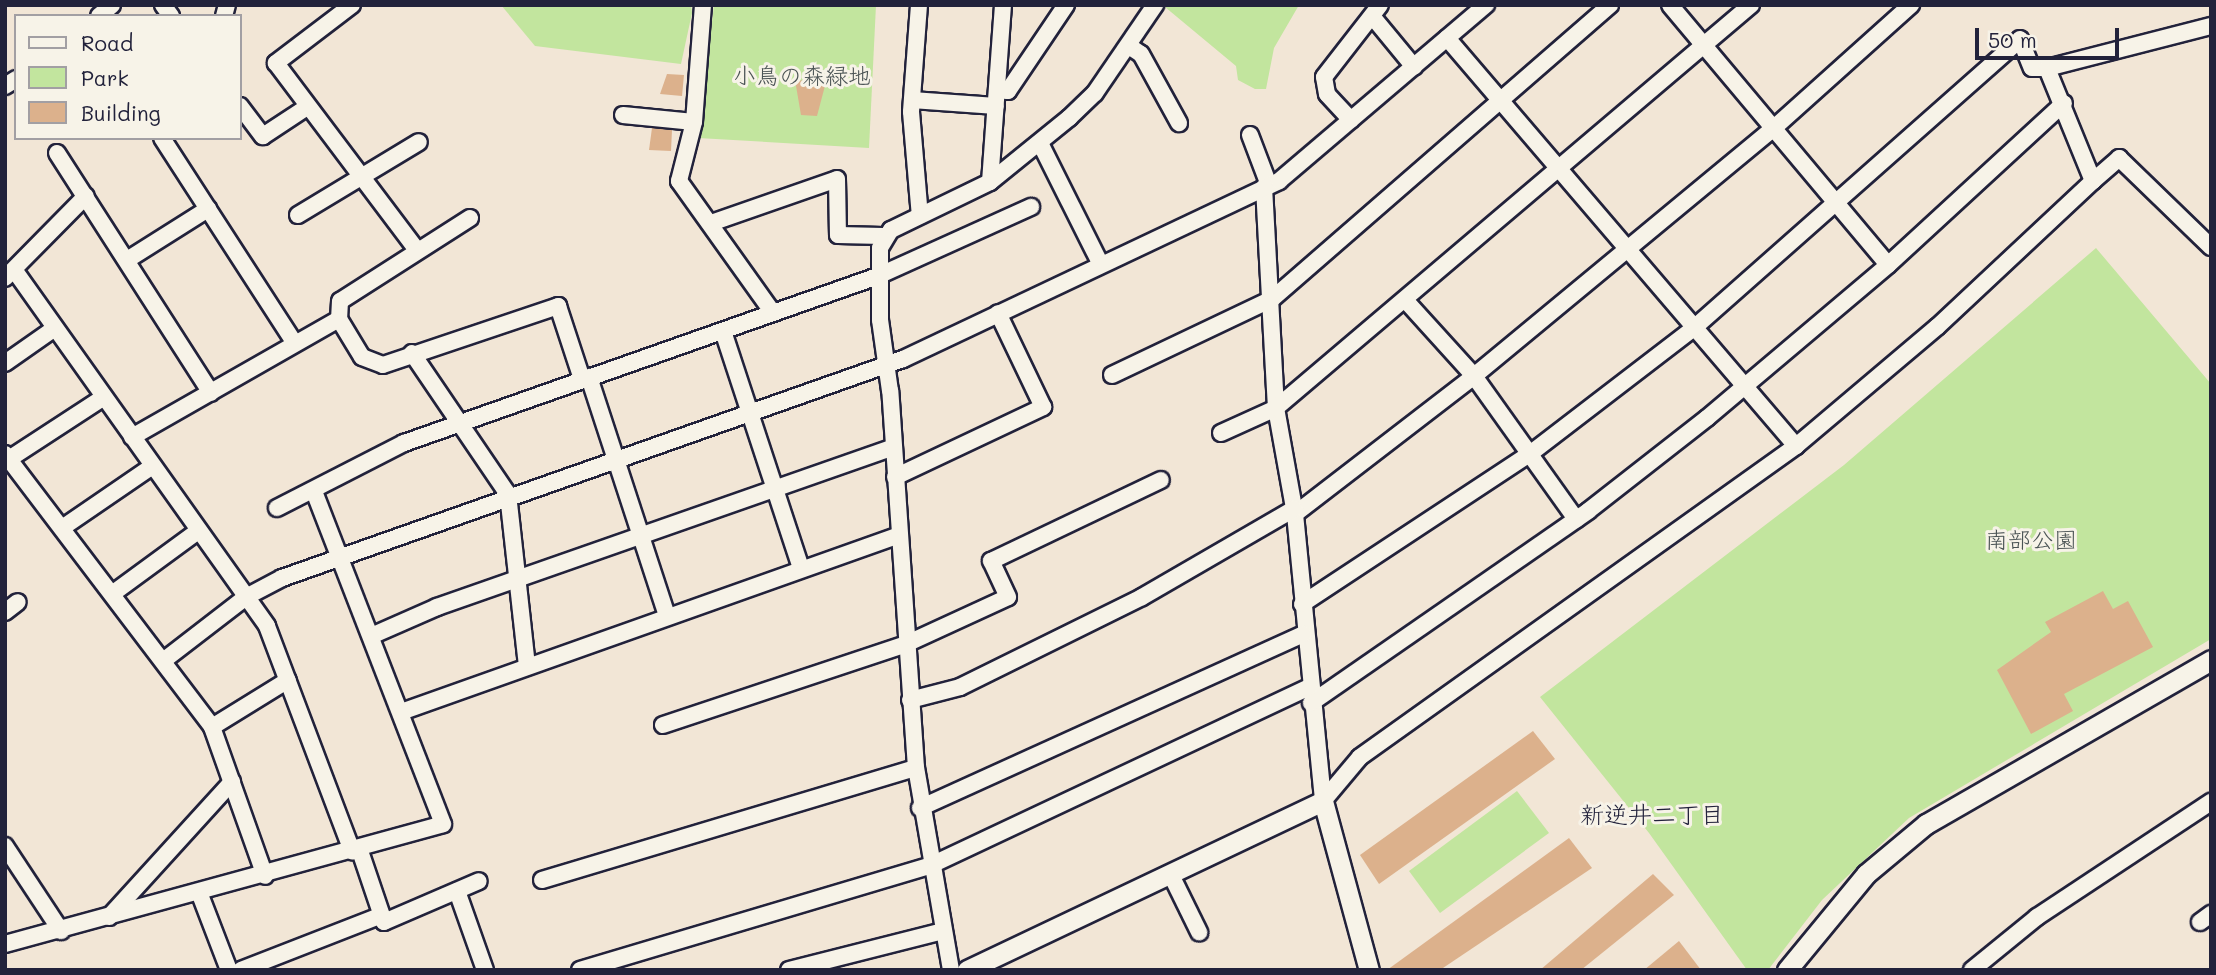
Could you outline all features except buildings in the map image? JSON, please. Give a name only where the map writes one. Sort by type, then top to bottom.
[{"type":"street","points":[[352,5],[276,63],[360,179],[416,249]]},
{"type":"street","points":[[704,5],[694,122],[679,181],[773,313]]},
{"type":"street","points":[[919,5],[912,100],[920,216]]},
{"type":"street","points":[[990,182],[1003,5]]},
{"type":"street","points":[[912,100],[997,98],[1008,91],[1066,5]]},
{"type":"street","points":[[711,223],[837,179],[838,235],[883,236],[990,182],[1040,143],[1096,93],[1155,5]]},
{"type":"street","points":[[163,661],[246,597],[339,556],[887,362],[998,313],[1267,186],[1351,120],[1486,5]]},
{"type":"street","points":[[1112,375],[1272,299],[1610,5]]},
{"type":"street","points":[[1670,5],[1888,265]]},
{"type":"street","points":[[1221,433],[1276,408],[1407,302],[1751,5]]},
{"type":"street","points":[[910,700],[960,687],[1142,597],[1295,511],[1474,376],[1775,127],[1911,5]]},
{"type":"street","points":[[1351,120],[1327,94],[1324,77],[1376,10],[1414,67]]},
{"type":"street","points":[[1302,604],[1531,453],[1695,327],[1839,204],[2021,39],[2032,68],[2047,68],[2211,26]]},
{"type":"street","points":[[1447,38],[1629,246],[1796,446]]},
{"type":"street","points":[[1129,46],[1141,54],[1179,123]]},
{"type":"street","points":[[2047,68],[2064,103],[2093,181]]},
{"type":"street","points":[[580,970],[672,940],[929,866],[1310,695],[1576,519],[1745,387],[1888,265],[2064,103]]},
{"type":"street","points":[[242,109],[263,136],[307,107]]},
{"type":"street","points":[[623,115],[694,122]]},
{"type":"street","points":[[1250,135],[1267,186],[1276,408],[1295,511],[1303,634],[1323,801],[1369,970]]},
{"type":"street","points":[[163,140],[294,342]]},
{"type":"street","points":[[298,215],[419,142]]},
{"type":"street","points":[[1040,143],[1101,265]]},
{"type":"street","points":[[57,153],[211,393]]},
{"type":"street","points":[[968,970],[1323,801],[1360,757],[1796,446],[1937,327],[2119,158],[2211,247]]},
{"type":"street","points":[[86,197],[10,274],[55,328],[151,467],[267,626],[384,922],[479,881]]},
{"type":"street","points":[[277,508],[404,443],[878,276],[1031,207]]},
{"type":"street","points":[[127,260],[208,209]]},
{"type":"street","points":[[470,218],[348,292],[340,301],[339,318],[366,362],[383,365],[412,353],[558,306],[615,457],[667,616]]},
{"type":"street","points":[[883,236],[878,276],[887,362],[897,536],[916,768],[929,866],[951,970]]},
{"type":"street","points":[[1407,302],[1474,376],[1576,519]]},
{"type":"street","points":[[895,477],[1043,407],[998,313]]},
{"type":"street","points":[[132,437],[339,318]]},
{"type":"street","points":[[5,363],[55,328]]},
{"type":"street","points":[[723,331],[801,568]]},
{"type":"street","points":[[412,353],[457,423],[508,494],[527,665]]},
{"type":"street","points":[[104,397],[7,456],[212,727],[265,876]]},
{"type":"street","points":[[371,636],[517,578],[893,447]]},
{"type":"street","points":[[62,528],[151,467]]},
{"type":"street","points":[[663,725],[906,644],[1008,597],[991,561],[1161,480]]},
{"type":"street","points":[[5,944],[265,876],[443,824],[314,491]]},
{"type":"street","points":[[112,594],[198,531]]},
{"type":"street","points":[[401,712],[527,665],[897,536]]},
{"type":"street","points":[[920,808],[1303,634]]},
{"type":"street","points":[[1787,970],[1866,874],[1926,824],[2211,660]]},
{"type":"street","points":[[212,727],[288,680]]},
{"type":"street","points":[[542,880],[916,768]]},
{"type":"street","points":[[109,917],[232,782]]},
{"type":"street","points":[[1972,970],[2037,917],[2211,802]]},
{"type":"street","points":[[5,846],[61,931]]},
{"type":"street","points":[[1171,875],[1199,932]]},
{"type":"street","points":[[457,891],[485,970]]},
{"type":"street","points":[[199,892],[229,970]]},
{"type":"street","points":[[241,970],[382,915]]},
{"type":"street","points":[[789,970],[943,931]]},
{"type":"green space","points":[[501,5],[691,5],[692,13],[681,64],[535,46]]},
{"type":"green space","name":"小鳥の森緑地","points":[[714,5],[876,5],[869,148],[698,138]]},
{"type":"green space","points":[[1299,5],[1274,48],[1266,89],[1255,89],[1238,80],[1236,66],[1165,7]]},
{"type":"green space","name":"南部公園","points":[[2096,248],[2211,384],[2211,639],[1909,818],[1822,900],[1768,970],[1747,970],[1649,833],[1540,697],[1844,465]]},
{"type":"green space","points":[[1517,791],[1549,833],[1440,913],[1409,871]]},
{"type":"district","name":"新逆井二丁目","points":[[1652,814]]}]
